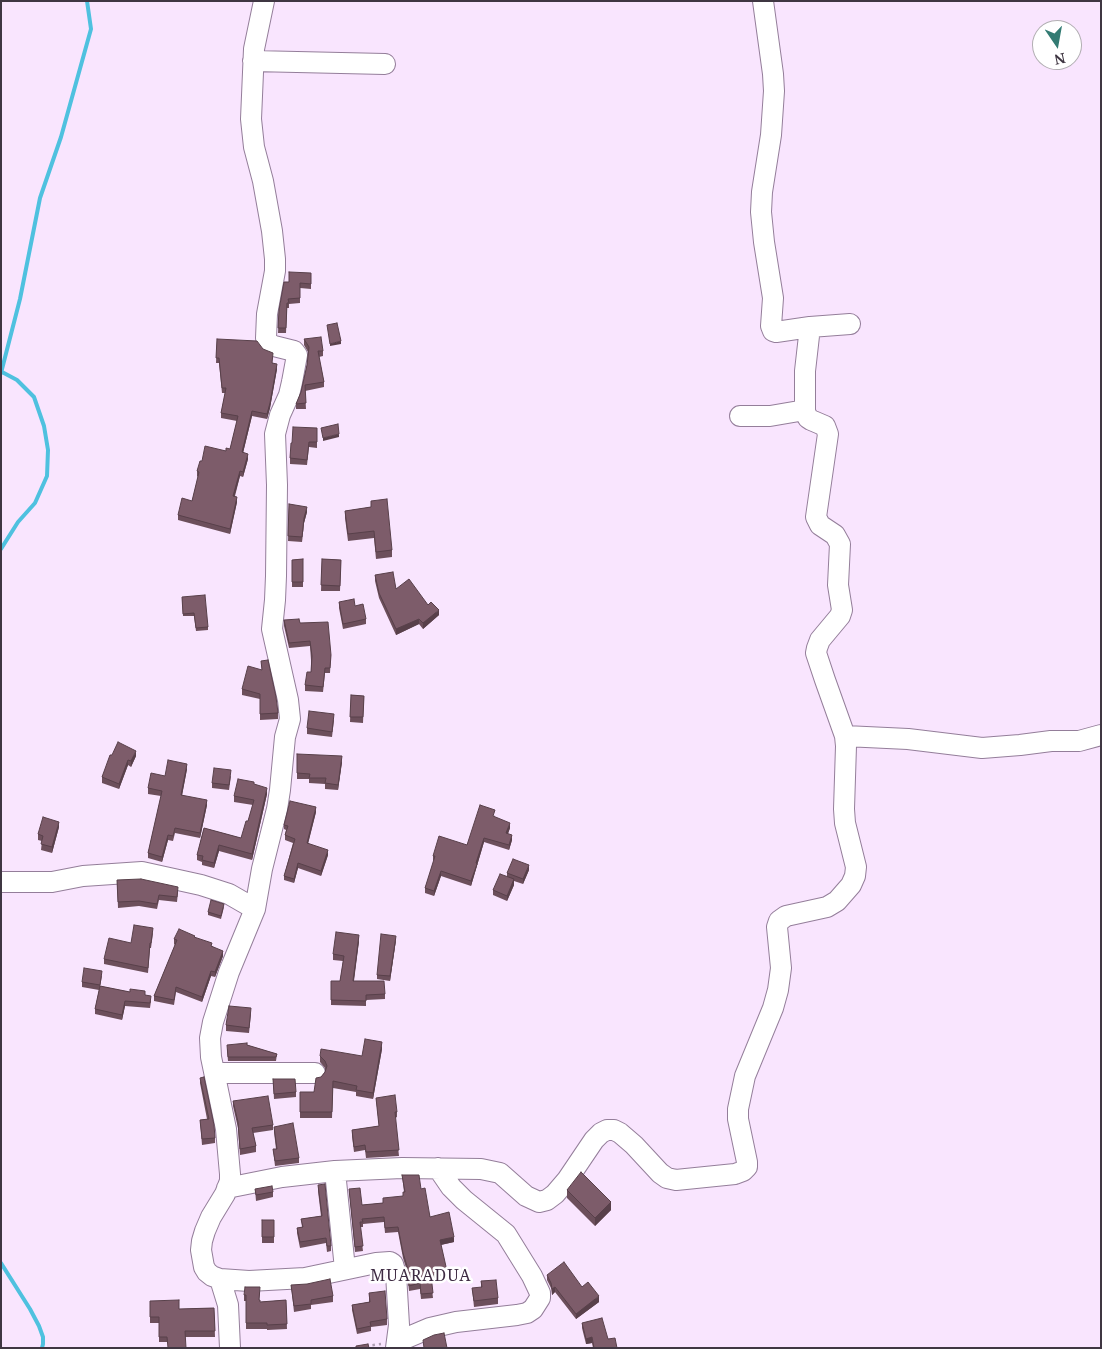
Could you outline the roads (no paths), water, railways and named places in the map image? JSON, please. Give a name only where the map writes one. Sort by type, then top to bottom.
[{"type":"street","points":[[264,1],[253,61],[251,119],[274,243],[275,271],[267,314],[266,338],[268,343],[294,351],[297,355],[292,382],[280,415],[276,434],[276,576],[272,629],[288,700],[290,719],[284,737],[277,809],[262,869],[255,909],[229,972],[213,1022],[210,1038],[211,1057],[228,1147],[230,1174],[227,1188],[211,1218],[202,1241],[201,1250],[204,1267],[212,1276],[220,1279],[249,1281],[292,1280],[316,1277],[390,1262],[396,1274],[399,1325],[397,1345]]},
{"type":"street","points":[[763,1],[774,90],[771,135],[762,192],[761,212],[765,249],[772,285],[773,308],[771,326],[773,331],[776,332],[850,324]]},
{"type":"street","points":[[253,61],[385,64]]},
{"type":"street","points":[[227,1188],[282,1177],[335,1171],[438,1168],[481,1169],[500,1174],[526,1196],[539,1202],[547,1200],[555,1194],[567,1180],[594,1140],[607,1130],[614,1130],[620,1133],[667,1178],[687,1180],[735,1174],[747,1167],[748,1162],[738,1119],[739,1102],[744,1076],[773,1008],[778,990],[781,968],[777,927],[779,920],[786,916],[827,906],[837,901],[851,885],[856,867],[845,823],[845,736],[816,653],[820,640],[840,616],[842,610],[838,585],[840,544],[835,535],[820,525],[816,517],[828,434],[825,426],[808,418],[805,410],[805,371],[810,327]]},
{"type":"street","points":[[740,416],[770,416],[805,410]]},
{"type":"street","points":[[845,736],[935,741],[982,748],[1050,741],[1079,741],[1101,736]]},
{"type":"street","points":[[1,882],[52,882],[83,876],[142,872],[201,885],[229,894],[255,909]]},
{"type":"street","points":[[215,1073],[315,1073]]},
{"type":"street","points":[[397,1345],[430,1328],[456,1322],[527,1313],[533,1309],[540,1298],[540,1293],[532,1276],[506,1234],[464,1200],[451,1187],[438,1168]]},
{"type":"street","points":[[335,1171],[345,1270]]},
{"type":"street","points":[[220,1279],[228,1305],[230,1348]]},
{"type":"waterway","points":[[1,373],[20,299],[40,198],[61,137],[91,29],[87,1]]},
{"type":"waterway","points":[[1,549],[18,522],[35,503],[47,476],[48,450],[44,426],[34,397],[17,380],[2,372]]},
{"type":"waterway","points":[[1,1263],[39,1326],[43,1337],[42,1348]]},
{"type":"district","name":"MUARADUA","points":[[421,1276]]}]
